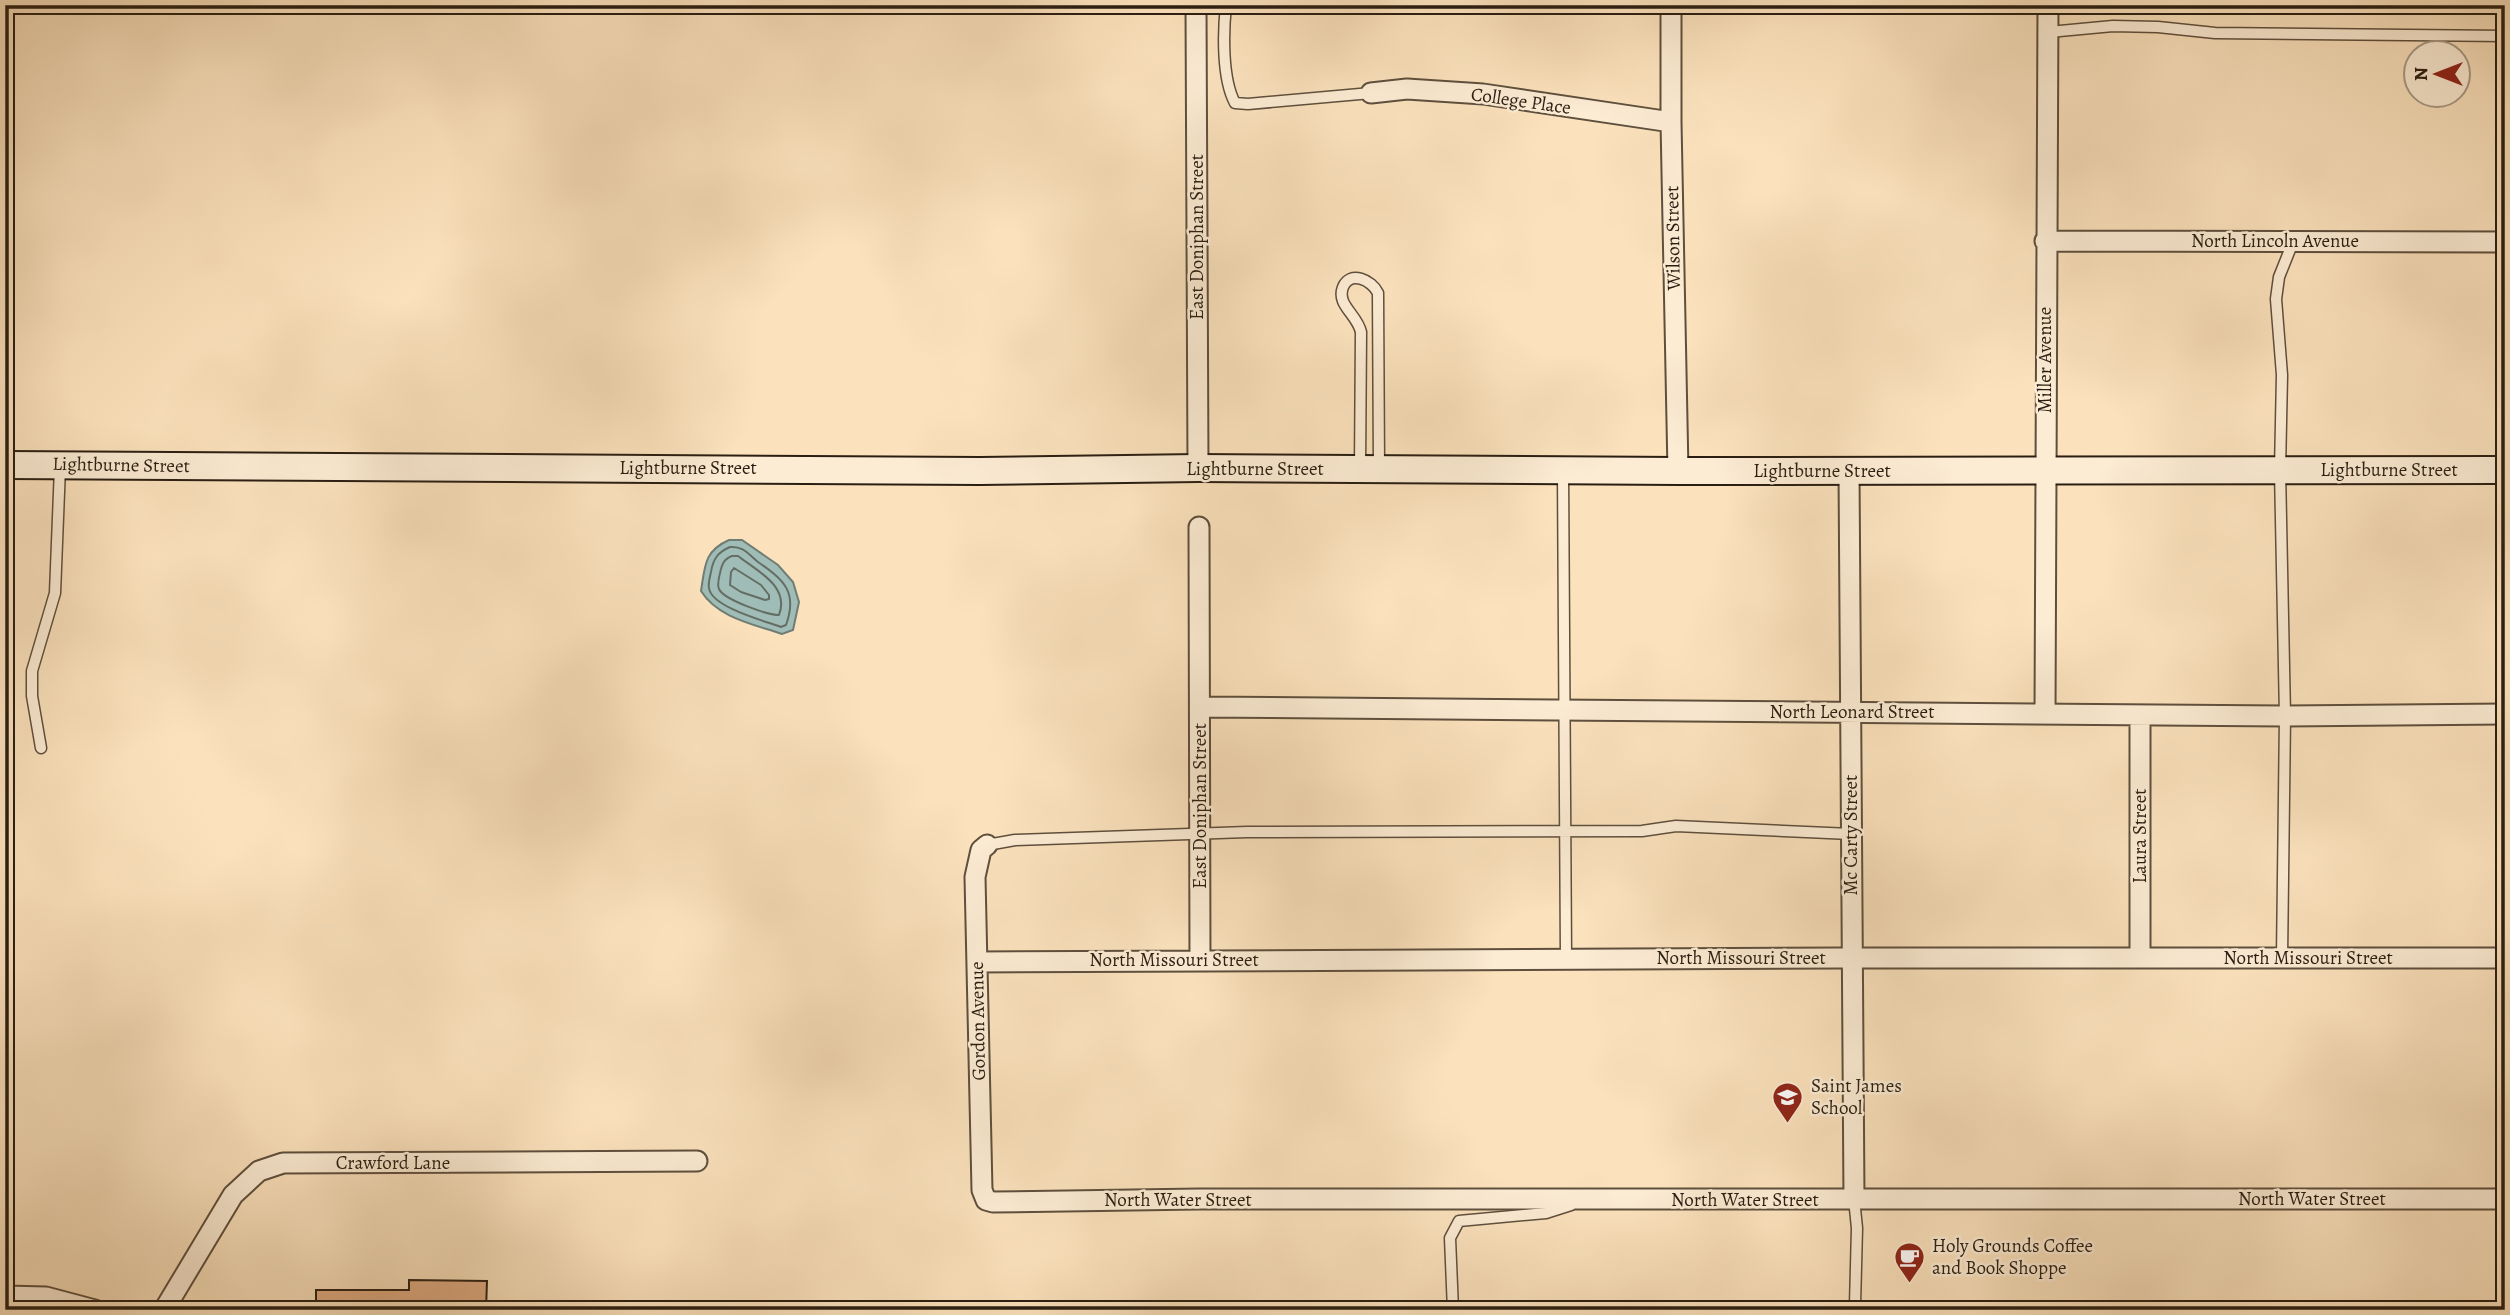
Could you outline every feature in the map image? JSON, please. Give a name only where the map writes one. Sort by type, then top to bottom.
[{"type":"main road","name":"Lightburne Street","points":[[5,465],[60,463],[304,468],[980,471],[1198,468],[1678,471],[2505,470]]},
{"type":"street","name":"East Doniphan Street","points":[[1196,5],[1198,468]]},
{"type":"street","name":"Wilson Street","points":[[1671,5],[1678,471]]},
{"type":"street","name":"Miller Avenue","points":[[2045,714],[2048,5]]},
{"type":"street","name":"College Place","points":[[1371,93],[1407,89],[1483,94],[1671,122]]},
{"type":"street","name":"North Lincoln Avenue","points":[[2045,241],[2505,242]]},
{"type":"street","name":"Mc Carty Street","points":[[1849,471],[1854,1199]]},
{"type":"street","name":"East Doniphan Street","points":[[1199,527],[1200,960]]},
{"type":"street","name":"North Leonard Street","points":[[1200,707],[2285,716],[2505,714]]},
{"type":"street","name":"Laura Street","points":[[2140,715],[2140,958]]},
{"type":"street","name":"Gordon Avenue","points":[[986,1200],[982,1190],[975,877],[981,850],[987,845]]},
{"type":"street","name":"North Missouri Street","points":[[976,962],[1566,958],[2505,958]]},
{"type":"street","name":"Crawford Lane","points":[[164,1310],[233,1195],[259,1171],[283,1164],[697,1161]]},
{"type":"street","name":"North Water Street","points":[[986,1200],[2505,1199]]},
{"type":"street","points":[[5,1296],[46,1297],[95,1310]]},
{"type":"lane","points":[[1226,5],[1224,25],[1228,91],[1235,103],[1371,93]]},
{"type":"lane","points":[[2049,32],[2113,26],[2215,33],[2505,36]]},
{"type":"lane","points":[[2282,958],[2285,716],[2280,470],[2282,375],[2276,299],[2279,277],[2294,241]]},
{"type":"lane","points":[[1359,278],[1371,283],[1378,292],[1369,469],[1361,332],[1359,322],[1342,299],[1345,284],[1350,279],[1359,278]]},
{"type":"lane","points":[[41,748],[32,695],[32,671],[55,593],[60,463]]},
{"type":"lane","points":[[1563,470],[1566,958]]},
{"type":"lane","points":[[987,845],[1015,840],[1247,832],[1642,831],[1676,826],[1851,834]]},
{"type":"lane","points":[[1854,1199],[1857,1228],[1855,1305]]},
{"type":"lane","points":[[1452,1310],[1450,1238],[1459,1221],[1546,1213],[1588,1200]]},
{"type":"water","points":[[729,540],[742,540],[778,565],[793,582],[799,602],[793,630],[782,634],[737,619],[717,608],[701,591],[710,554]]},
{"type":"building","points":[[409,1280],[487,1281],[486,1310],[316,1310],[316,1290],[409,1290]]},
{"type":"place","name":"Saint James School","points":[[1788,1124]]},
{"type":"place","name":"Holy Grounds Coffee and Book Shoppe","points":[[1909,1284]]}]
